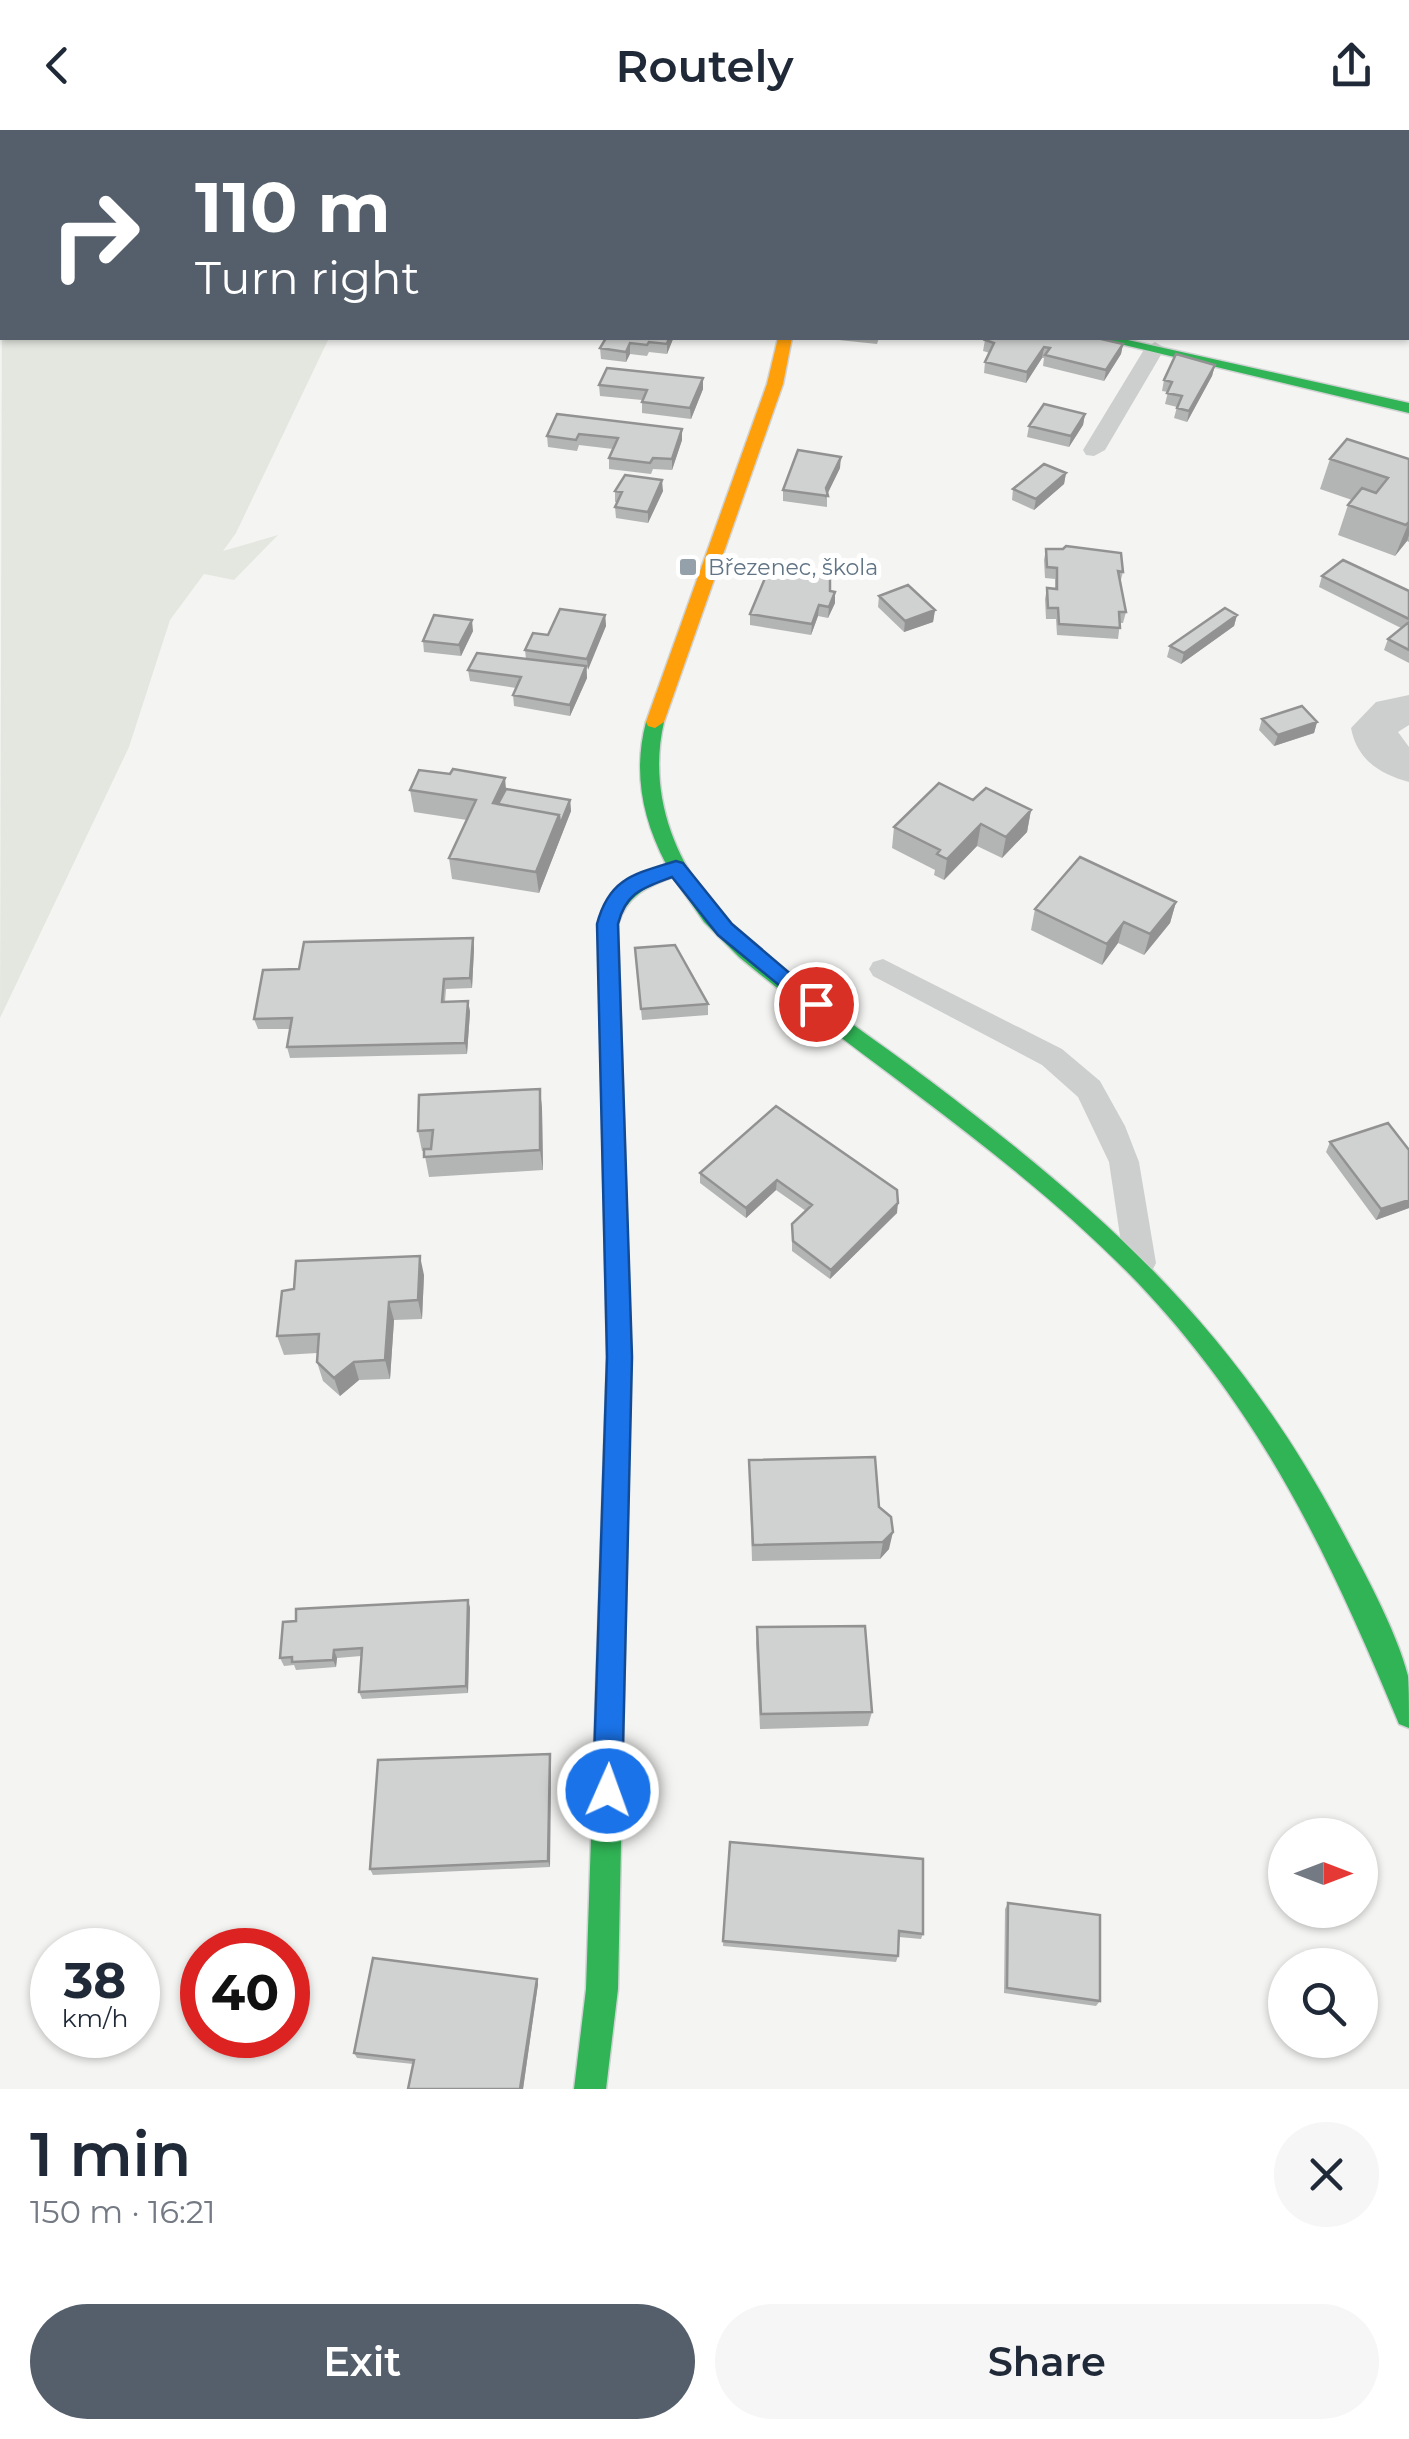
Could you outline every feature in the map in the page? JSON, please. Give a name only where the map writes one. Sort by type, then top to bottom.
[{"type":"street","points":[[785,340],[775,384],[651,734],[651,800],[660,834],[676,868],[707,910],[758,958],[1076,1208],[1141,1271],[1204,1342],[1306,1484],[1345,1554],[1381,1631],[1409,1714]]},
{"type":"street","points":[[1113,340],[1409,408]]},
{"type":"street","points":[[1409,710],[1392,712],[1374,728],[1382,751],[1409,766]]},
{"type":"street","points":[[590,2089],[602,1989],[620,1357],[608,924],[609,910],[620,892],[676,868]]},
{"type":"lane","points":[[1094,450],[1155,348]]},
{"type":"lane","points":[[883,969],[1052,1057],[1088,1089],[1110,1126],[1124,1162],[1141,1271]]},
{"type":"shaded area","points":[[2,340],[328,340],[236,533],[223,551],[278,535],[234,580],[204,574],[170,620],[129,747],[0,1018]]},
{"type":"building","points":[[605,340],[668,340],[667,344],[630,343],[626,352],[600,348]]},
{"type":"building","points":[[985,340],[1106,340],[1123,344],[1106,370],[1045,355],[1050,348],[1044,347],[1027,372],[985,362],[994,343]]},
{"type":"building","points":[[1176,354],[1215,365],[1189,411],[1177,408],[1182,396],[1167,393],[1172,382],[1164,380]]},
{"type":"building","points":[[607,368],[703,378],[690,408],[642,402],[647,390],[599,385]]},
{"type":"building","points":[[1044,404],[1085,414],[1071,436],[1029,426]]},
{"type":"building","points":[[557,414],[682,429],[672,459],[653,458],[650,463],[609,458],[618,438],[579,434],[576,440],[547,436]]},
{"type":"building","points":[[1347,439],[1409,459],[1406,525],[1348,505],[1362,488],[1376,493],[1388,478],[1330,459]]},
{"type":"building","points":[[798,450],[841,457],[826,488],[828,496],[783,490]]},
{"type":"building","points":[[1044,464],[1066,473],[1036,499],[1013,489]]},
{"type":"building","points":[[625,475],[662,480],[648,512],[615,507],[622,492],[615,491]]},
{"type":"building","points":[[1066,546],[1121,553],[1123,572],[1118,571],[1126,612],[1119,612],[1120,628],[1059,624],[1058,608],[1048,608],[1047,588],[1057,589],[1057,568],[1047,567],[1046,549]]},
{"type":"building","points":[[1343,560],[1409,591],[1409,619],[1322,576]]},
{"type":"building","points":[[770,566],[830,575],[830,591],[835,592],[829,607],[819,605],[812,624],[750,614]]},
{"type":"building","points":[[908,585],[935,610],[905,621],[879,596]]},
{"type":"building","points":[[1225,608],[1237,615],[1184,653],[1170,646]]},
{"type":"building","points":[[560,609],[605,615],[587,659],[525,650],[533,633],[548,635]]},
{"type":"building","points":[[434,615],[472,620],[459,645],[423,641]]},
{"type":"building","points":[[1409,622],[1409,650],[1388,639]]},
{"type":"building","points":[[477,653],[586,666],[570,705],[513,695],[521,677],[468,670]]},
{"type":"building","points":[[1302,706],[1317,722],[1278,735],[1262,719]]},
{"type":"building","points":[[453,769],[505,778],[493,803],[559,815],[536,872],[449,858],[476,800],[410,790],[419,770],[450,774]]},
{"type":"building","points":[[939,783],[973,800],[986,788],[1031,810],[1006,837],[981,824],[947,859],[937,854],[940,850],[894,827]]},
{"type":"building","points":[[506,789],[570,800],[560,825],[559,815],[498,804]]},
{"type":"building","points":[[1080,857],[1176,902],[1150,934],[1124,922],[1107,944],[1035,909]]},
{"type":"building","points":[[473,938],[470,978],[444,979],[442,1002],[468,1001],[465,1043],[287,1047],[292,1018],[254,1019],[263,970],[299,969],[304,942]]},
{"type":"building","points":[[675,945],[708,1004],[641,1009],[635,948]]},
{"type":"building","points":[[540,1089],[540,1150],[424,1157],[424,1149],[431,1149],[433,1130],[418,1131],[419,1095]]},
{"type":"building","points":[[776,1106],[897,1190],[898,1203],[831,1270],[793,1241],[792,1224],[812,1205],[777,1180],[746,1208],[700,1173]]},
{"type":"building","points":[[1388,1123],[1409,1150],[1409,1200],[1381,1209],[1330,1142]]},
{"type":"building","points":[[420,1256],[418,1300],[389,1302],[385,1360],[354,1362],[334,1378],[317,1362],[319,1334],[277,1336],[282,1291],[294,1289],[296,1261]]},
{"type":"building","points":[[875,1457],[879,1507],[891,1517],[893,1532],[883,1542],[753,1545],[749,1460]]},
{"type":"building","points":[[468,1600],[466,1686],[359,1692],[362,1648],[334,1650],[333,1660],[292,1662],[292,1657],[280,1658],[283,1622],[296,1621],[296,1609]]},
{"type":"building","points":[[865,1626],[872,1712],[761,1714],[757,1627]]},
{"type":"building","points":[[550,1754],[548,1861],[370,1869],[378,1760]]},
{"type":"building","points":[[730,1842],[923,1859],[923,1934],[899,1931],[898,1956],[723,1941]]},
{"type":"building","points":[[1008,1903],[1100,1915],[1100,2001],[1007,1988]]},
{"type":"building","points":[[373,1958],[537,1979],[520,2089],[408,2089],[414,2060],[354,2053]]},
{"type":"traffic: fast","points":[[1111,340],[1409,408]]},
{"type":"traffic: fast","points":[[655,722],[648,768],[655,815],[673,859],[697,899],[766,968],[1064,1199],[1183,1316],[1254,1407],[1314,1505],[1365,1608],[1409,1714]]},
{"type":"traffic: fast","points":[[590,2089],[602,1989],[619,1357],[608,924],[618,901],[633,886],[676,868]]},
{"type":"traffic: slow","points":[[655,722],[775,384],[785,340]]},
{"type":"place","name":"Březenec, škola","points":[[688,567]]},
{"type":"route","points":[[608,1791],[620,1357],[609,910],[628,885],[676,868],[725,930],[816,1004]]}]
